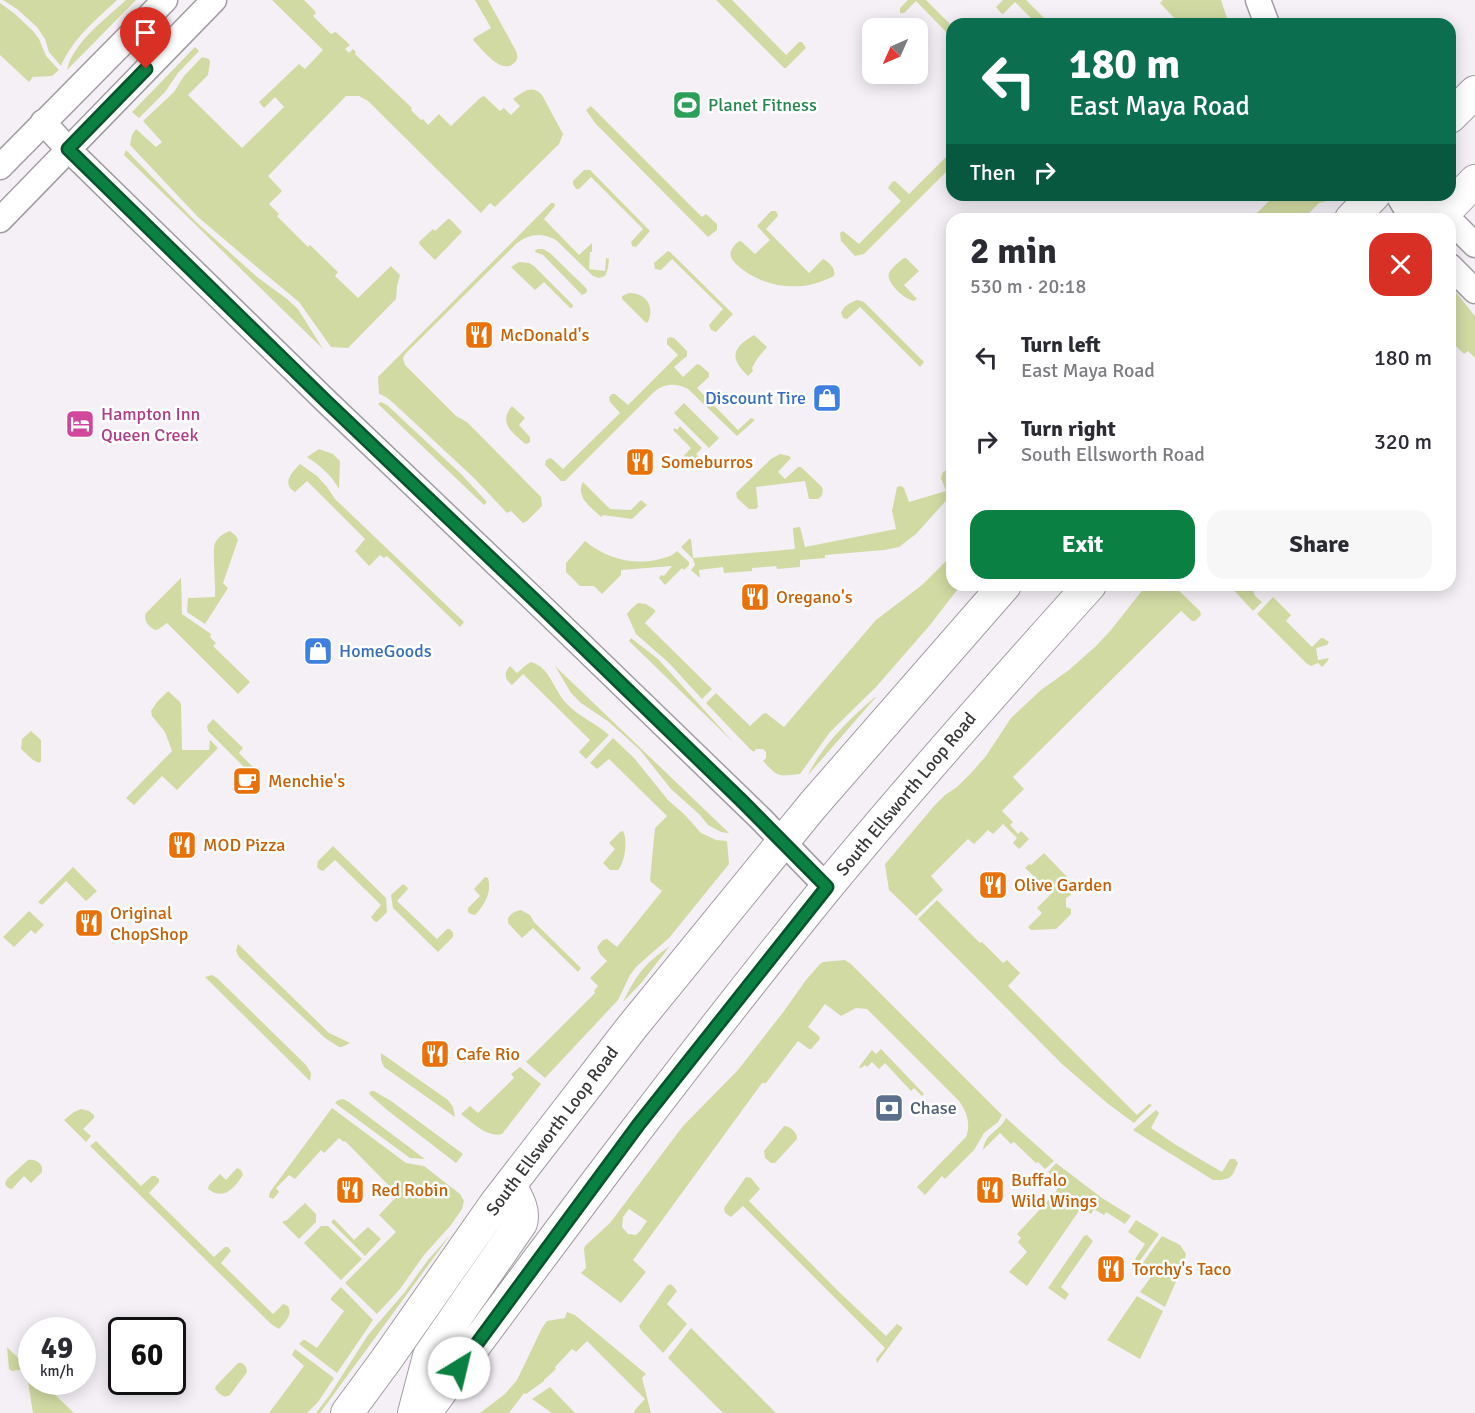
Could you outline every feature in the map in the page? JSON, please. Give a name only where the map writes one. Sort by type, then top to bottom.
[{"type":"main road","points":[[1456,111],[1475,92]]},
{"type":"main road","points":[[1449,213],[1475,181]]},
{"type":"main road","points":[[1357,213],[1368,201]]},
{"type":"main road","name":"South Ellsworth Loop Road","points":[[347,1413],[489,1212],[632,1027],[820,796],[1000,591]]},
{"type":"main road","name":"South Ellsworth Loop Road","points":[[426,1413],[639,1124],[827,887],[981,706],[1085,591]]},
{"type":"main road","points":[[414,1413],[429,1356],[521,1223],[523,1217],[521,1207],[510,1185]]},
{"type":"main road","points":[[368,1413],[386,1360]]},
{"type":"street","points":[[0,167],[165,0]]},
{"type":"street","points":[[0,220],[213,0]]},
{"type":"street","points":[[1257,0],[1264,18]]},
{"type":"street","points":[[43,122],[328,403],[784,842],[827,887]]},
{"type":"street","points":[[1423,201],[1438,213]]},
{"type":"street","points":[[1456,228],[1475,245]]},
{"type":"street","points":[[1456,272],[1475,291]]},
{"type":"green space","points":[[3,0],[117,0],[78,38],[61,66],[49,52],[45,39],[37,27]]},
{"type":"green space","points":[[126,0],[136,0],[67,70],[70,60],[83,41]]},
{"type":"green space","points":[[272,0],[304,0],[315,11],[313,16],[331,34],[337,33],[350,45],[345,49],[349,53],[353,49],[355,54],[428,125],[439,114],[451,126],[484,96],[500,111],[504,108],[511,115],[520,106],[513,99],[524,92],[535,90],[542,95],[563,134],[559,144],[495,207],[490,203],[481,213],[368,101],[359,96],[346,96],[268,176],[282,191],[269,204],[279,214],[277,216],[308,247],[310,245],[338,272],[335,276],[358,298],[391,266],[400,275],[396,299],[348,348],[331,347],[299,302],[198,217],[130,145],[136,129],[156,147],[162,142],[143,121],[174,92],[184,76],[202,57],[209,59],[210,62],[208,75],[188,95],[242,148],[284,107],[275,97],[264,108],[259,102],[299,64],[305,69],[323,50]]},
{"type":"green space","points":[[475,0],[488,0],[516,51],[517,58],[513,64],[503,66],[497,63],[473,40],[491,28]]},
{"type":"green space","points":[[716,0],[732,0],[786,55],[799,42],[802,42],[806,48],[784,68]]},
{"type":"green space","points":[[908,0],[926,0],[946,20],[946,32],[916,1],[904,13],[900,13],[900,8]]},
{"type":"green space","points":[[1003,0],[1026,0],[1044,18],[1031,18],[1015,2],[1003,14],[996,7]]},
{"type":"green space","points":[[1163,0],[1221,0],[1227,18],[1174,18],[1160,3]]},
{"type":"green space","points":[[0,3],[15,14],[39,39],[46,56],[59,70],[52,76],[33,77],[29,82],[0,55]]},
{"type":"green space","points":[[195,47],[199,51],[178,73],[165,92],[139,118],[132,112]]},
{"type":"green space","points":[[591,106],[702,217],[706,214],[717,224],[717,230],[708,237],[595,123],[586,110]]},
{"type":"green space","points":[[126,150],[196,222],[257,277],[298,309],[323,349],[124,155]]},
{"type":"green space","points":[[946,157],[946,172],[864,254],[855,256],[841,241],[840,233],[843,231],[859,244],[901,201],[888,188],[892,182],[895,181],[909,194]]},
{"type":"green space","points":[[584,170],[590,170],[650,231],[636,247],[632,246],[631,242],[643,229],[591,177],[579,189],[576,189],[573,181]]},
{"type":"green space","points":[[1269,201],[1327,201],[1319,203],[1309,213],[1257,213]]},
{"type":"green space","points":[[551,203],[555,206],[544,219],[579,255],[592,243],[589,269],[605,271],[606,258],[609,259],[605,276],[599,278],[593,276],[551,237],[535,235],[526,238],[516,244],[403,358],[405,365],[456,416],[467,422],[541,497],[542,506],[523,523],[511,511],[507,513],[475,479],[401,410],[388,398],[379,394],[378,377]]},
{"type":"green space","points":[[771,211],[776,211],[778,216],[766,229],[809,273],[823,259],[832,266],[834,276],[810,285],[784,286],[758,279],[736,264],[731,258],[731,252],[739,241],[755,254],[770,240],[757,226]]},
{"type":"green space","points":[[448,219],[462,232],[435,260],[419,242]]},
{"type":"green space","points":[[537,249],[550,253],[586,288],[586,293],[582,295],[543,255],[535,252]]},
{"type":"green space","points":[[668,251],[733,314],[716,332],[711,330],[709,325],[723,309],[672,259],[661,270],[655,269],[654,263]]},
{"type":"green space","points":[[904,258],[919,271],[904,285],[917,299],[914,301],[897,290],[889,277],[892,269]]},
{"type":"green space","points":[[519,262],[534,266],[573,305],[572,308],[544,282],[535,290],[511,267]]},
{"type":"green space","points":[[1456,292],[1475,316],[1475,358],[1468,351],[1464,354],[1456,346]]},
{"type":"green space","points":[[629,293],[640,295],[648,302],[650,316],[648,322],[646,323],[622,299],[622,296]]},
{"type":"green space","points":[[858,300],[864,302],[924,362],[920,367],[860,307],[847,319],[843,318],[841,313],[844,308]]},
{"type":"green space","points":[[754,335],[767,347],[748,376],[738,364],[736,354],[741,344]]},
{"type":"green space","points":[[670,337],[687,351],[687,356],[674,367],[683,377],[697,364],[700,365],[709,373],[709,377],[697,388],[738,430],[751,418],[755,420],[737,436],[688,389],[675,385],[666,386],[654,392],[565,481],[561,481],[545,465],[546,460],[551,458],[563,469],[620,413],[610,402],[609,397],[615,394],[628,405],[678,355],[667,344],[667,339]]},
{"type":"green space","points":[[381,402],[461,474],[487,502],[484,505],[378,404]]},
{"type":"green space","points":[[684,403],[719,438],[709,448],[674,413]]},
{"type":"green space","points":[[512,406],[525,418],[519,425],[530,437],[530,442],[527,444],[511,431],[506,422]]},
{"type":"green space","points":[[680,426],[702,448],[696,454],[700,458],[690,468],[681,459],[691,448],[673,430],[675,428],[677,430]]},
{"type":"green space","points":[[319,449],[333,454],[340,461],[339,489],[325,471],[307,457]]},
{"type":"green space","points":[[780,454],[791,458],[778,472],[785,479],[801,467],[822,487],[822,496],[818,499],[809,499],[805,481],[756,487],[758,507],[749,509],[737,498],[736,493],[771,459]]},
{"type":"green space","points":[[300,464],[317,476],[335,499],[464,622],[460,627],[387,556],[384,558],[380,555],[369,566],[355,551],[365,539],[307,481],[295,492],[291,489],[289,478]]},
{"type":"green space","points":[[946,470],[946,491],[941,478]]},
{"type":"green space","points":[[583,482],[610,509],[631,510],[641,500],[647,505],[632,519],[603,515],[601,517],[583,497],[581,487]]},
{"type":"green space","points":[[897,487],[904,488],[909,502],[946,491],[946,501],[916,534],[899,547],[800,560],[800,567],[777,569],[776,566],[724,573],[723,567],[699,570],[700,578],[691,570],[695,565],[693,559],[681,547],[691,539],[693,558],[795,549],[793,528],[800,527],[805,547],[896,529],[892,511]]},
{"type":"green space","points":[[230,531],[238,540],[223,583],[228,588],[205,624],[187,612],[188,598],[215,597],[215,543]]},
{"type":"green space","points":[[585,541],[610,556],[637,562],[656,560],[670,556],[677,551],[689,562],[689,565],[684,570],[682,568],[665,585],[659,578],[661,575],[664,576],[672,566],[621,570],[621,575],[602,594],[594,586],[580,586],[566,572],[566,563]]},
{"type":"green space","points":[[946,561],[946,591],[956,591],[876,687],[830,732],[800,774],[779,775],[772,770],[763,761],[766,758],[766,752],[763,749],[756,749],[754,752],[750,749],[706,703],[716,693],[750,726],[766,713],[784,727],[876,620],[922,585]]},
{"type":"green space","points":[[181,578],[182,614],[211,634],[210,637],[216,643],[213,646],[250,682],[238,694],[167,623],[155,630],[147,623],[146,613]]},
{"type":"green space","points":[[1142,591],[1179,591],[1200,611],[1201,615],[1192,621],[1181,611],[1013,777],[1024,789],[1002,811],[1013,822],[1010,825],[1018,834],[1021,831],[1029,839],[1019,849],[1013,843],[1017,838],[1003,824],[993,834],[988,830],[974,844],[968,839],[931,876],[943,890],[916,916],[889,890],[886,863],[935,805],[957,787],[986,756],[1011,718],[1041,690],[1069,670],[1111,630]]},
{"type":"green space","points":[[1235,591],[1253,591],[1262,602],[1253,611]]},
{"type":"green space","points":[[1273,597],[1291,615],[1286,621],[1312,647],[1321,638],[1329,642],[1327,645],[1316,648],[1318,660],[1329,658],[1322,667],[1318,663],[1311,666],[1306,663],[1257,614]]},
{"type":"green space","points":[[638,603],[646,604],[655,610],[645,623],[712,689],[702,699],[669,663],[636,634],[627,614]]},
{"type":"green space","points":[[631,638],[658,659],[734,743],[629,641]]},
{"type":"green space","points":[[531,662],[543,669],[562,699],[572,709],[609,735],[586,759],[579,752],[590,740],[523,674],[512,685],[506,678],[506,672],[510,666],[517,673]]},
{"type":"green space","points":[[555,666],[729,833],[721,832],[708,825],[671,789],[640,750],[609,722],[581,703],[571,693]]},
{"type":"green space","points":[[168,691],[181,705],[182,750],[209,750],[210,740],[218,748],[177,790],[162,776],[134,805],[126,798],[172,751],[165,732],[152,716],[151,711]]},
{"type":"green space","points":[[876,697],[808,775],[823,750]]},
{"type":"green space","points":[[213,719],[243,748],[239,753],[261,775],[256,779],[208,731],[207,726]]},
{"type":"green space","points":[[31,731],[41,740],[41,761],[39,763],[21,749],[22,739]]},
{"type":"green space","points":[[613,738],[634,758],[668,800],[701,833],[716,840],[727,841],[729,864],[669,938],[637,966],[618,1000],[545,1078],[526,1062],[595,993],[598,986],[590,978],[607,961],[597,947],[607,939],[617,947],[662,891],[650,880],[655,828],[667,816],[609,759],[597,769],[590,763]]},
{"type":"green space","points":[[623,831],[625,835],[624,857],[618,870],[610,870],[603,863],[615,849],[609,843]]},
{"type":"green space","points":[[333,846],[386,898],[387,912],[377,922],[371,917],[381,905],[335,860],[323,871],[317,867],[318,861]]},
{"type":"green space","points":[[1044,853],[1071,881],[1071,895],[1066,898],[1066,907],[1071,909],[1071,914],[1056,929],[1031,930],[1028,927],[1042,913],[1037,908],[1053,892],[1025,868]]},
{"type":"green space","points":[[73,867],[97,891],[86,901],[66,881],[42,905],[38,902]]},
{"type":"green space","points":[[485,877],[488,878],[489,883],[487,898],[475,915],[471,914],[468,908],[480,896],[474,889]]},
{"type":"green space","points":[[403,884],[408,889],[397,901],[437,939],[447,929],[453,933],[453,937],[438,952],[393,908],[391,895]]},
{"type":"green space","points":[[937,900],[980,943],[982,942],[1003,963],[1007,960],[1020,973],[1008,986],[1137,1115],[1149,1104],[1152,1105],[1134,1123],[1062,1064],[918,919]]},
{"type":"green space","points":[[521,910],[530,915],[534,922],[581,968],[578,972],[533,928],[522,938],[508,923],[511,915]]},
{"type":"green space","points":[[29,911],[44,925],[35,934],[31,930],[14,947],[3,937]]},
{"type":"green space","points":[[238,944],[329,1033],[350,1043],[339,1047],[325,1038],[239,957],[236,951]]},
{"type":"green space","points":[[670,946],[642,982],[623,1002],[642,970]]},
{"type":"green space","points":[[845,960],[851,964],[1002,1115],[998,1122],[984,1133],[974,1150],[945,1179],[942,1176],[925,1195],[917,1187],[966,1137],[968,1123],[964,1109],[959,1101],[867,1009],[856,1008],[841,1016],[825,1004],[808,1027],[820,1039],[811,1049],[798,1041],[766,1083],[762,1083],[633,1260],[646,1272],[621,1303],[581,1273],[586,1268],[585,1246],[610,1223],[683,1126],[738,1070],[806,980],[823,962]],"holes":[[[629,1209],[647,1221],[636,1235],[628,1234],[622,1227],[623,1217]]]},
{"type":"green space","points":[[212,975],[306,1065],[311,1073],[310,1081],[205,977]]},
{"type":"green space","points":[[881,1049],[924,1094],[922,1096],[914,1088],[911,1091],[885,1063],[879,1069],[872,1062],[867,1067],[865,1065],[859,1067],[872,1050],[876,1054]]},
{"type":"green space","points":[[381,1053],[448,1100],[453,1107],[455,1117],[384,1067]]},
{"type":"green space","points":[[520,1067],[541,1084],[502,1134],[486,1132],[461,1114],[470,1106],[478,1113],[514,1078],[511,1074]]},
{"type":"green space","points":[[371,1091],[391,1101],[463,1154],[456,1163],[387,1110],[370,1095]]},
{"type":"green space","points":[[343,1099],[425,1159],[410,1158],[335,1103]]},
{"type":"green space","points":[[332,1108],[406,1163],[424,1166],[460,1194],[464,1201],[462,1209],[451,1225],[377,1314],[345,1283],[396,1232],[379,1215],[398,1195],[345,1141],[339,1138],[324,1153],[321,1150],[295,1179],[289,1175],[276,1188],[279,1192],[273,1199],[269,1197],[270,1192]]},
{"type":"green space","points":[[81,1109],[94,1115],[94,1118],[83,1129],[91,1136],[86,1142],[64,1120]]},
{"type":"green space","points":[[1156,1110],[1159,1113],[1151,1128],[1222,1172],[1230,1159],[1235,1159],[1238,1163],[1233,1174],[1229,1178],[1213,1180],[1133,1130]]},
{"type":"green space","points":[[1006,1118],[1054,1161],[1045,1169],[1000,1133],[983,1150],[986,1140]]},
{"type":"green space","points":[[784,1126],[793,1130],[797,1139],[775,1163],[771,1163],[765,1158],[764,1151]]},
{"type":"green space","points":[[96,1141],[141,1186],[152,1176],[159,1179],[149,1193],[214,1257],[228,1247],[231,1251],[221,1263],[273,1314],[283,1304],[288,1306],[289,1315],[279,1329],[271,1324],[90,1146]]},
{"type":"green space","points":[[28,1160],[38,1162],[42,1167],[42,1172],[31,1183],[24,1176],[12,1189],[8,1188],[5,1184],[7,1179]]},
{"type":"green space","points":[[1056,1163],[1102,1198],[1131,1216],[1125,1224],[1106,1212],[1104,1215],[1094,1209],[1091,1214],[1081,1208],[1027,1286],[1009,1272],[1027,1252],[1018,1242],[1021,1238],[1017,1234],[1056,1192],[1059,1183],[1048,1172]]},
{"type":"green space","points":[[237,1168],[243,1175],[228,1191],[219,1194],[208,1189],[220,1174],[226,1180]]},
{"type":"green space","points":[[746,1177],[751,1178],[760,1189],[749,1201],[839,1292],[886,1336],[897,1324],[903,1328],[877,1363],[876,1359],[885,1348],[743,1206],[731,1217],[725,1213],[724,1208]]},
{"type":"green space","points":[[305,1203],[316,1214],[316,1222],[299,1239],[282,1222]]},
{"type":"green space","points":[[334,1219],[354,1240],[368,1227],[381,1239],[365,1256],[331,1222]]},
{"type":"green space","points":[[1136,1220],[1159,1234],[1139,1262],[1135,1259],[1145,1244],[1128,1232]]},
{"type":"green space","points":[[321,1226],[328,1226],[362,1259],[341,1280],[304,1243]]},
{"type":"green space","points":[[451,1234],[320,1413],[316,1413],[368,1335]]},
{"type":"green space","points":[[1087,1235],[1093,1241],[1061,1287],[1069,1294],[1065,1300],[1048,1288],[1084,1236]]},
{"type":"green space","points":[[1162,1236],[1180,1245],[1186,1254],[1165,1307],[1140,1292],[1154,1273],[1142,1264]]},
{"type":"green space","points":[[671,1284],[677,1291],[667,1304],[687,1324],[663,1353],[639,1326],[667,1286]]},
{"type":"green space","points":[[341,1287],[373,1320],[337,1373],[299,1344],[305,1340],[317,1348],[344,1311],[331,1300]]},
{"type":"green space","points":[[1137,1296],[1163,1311],[1140,1359],[1107,1340]]},
{"type":"green space","points":[[567,1312],[575,1315],[646,1374],[642,1378],[651,1413],[634,1413],[645,1399],[587,1341],[576,1352],[572,1349],[544,1381],[526,1394],[524,1393],[509,1413],[480,1413],[505,1394],[517,1380],[547,1321],[565,1318]]},
{"type":"green space","points":[[691,1328],[776,1413],[723,1413],[668,1358]]},
{"type":"green space","points":[[7,1347],[18,1358],[18,1370],[9,1369]]},
{"type":"green space","points":[[295,1349],[334,1378],[318,1402],[307,1413],[269,1413],[304,1366],[292,1355]]},
{"type":"green space","points":[[238,1363],[246,1367],[247,1372],[230,1395],[222,1395],[215,1389],[216,1386]]},
{"type":"green space","points":[[550,1387],[575,1413],[552,1413],[532,1399]]},
{"type":"green space","points":[[30,1395],[55,1395],[74,1413],[33,1413]]},
{"type":"place","name":"Planet Fitness","points":[[687,105]]},
{"type":"place","name":"McDonald's","points":[[479,335]]},
{"type":"place","name":"Discount Tire","points":[[827,398]]},
{"type":"place","name":"Hampton Inn Queen Creek","points":[[80,424]]},
{"type":"place","name":"Someburros","points":[[640,462]]},
{"type":"place","name":"Oregano's","points":[[755,597]]},
{"type":"place","name":"HomeGoods","points":[[318,651]]},
{"type":"place","name":"Menchie's","points":[[247,781]]},
{"type":"place","name":"MOD Pizza","points":[[182,845]]},
{"type":"place","name":"Olive Garden","points":[[993,885]]},
{"type":"place","name":"Original ChopShop","points":[[89,923]]},
{"type":"place","name":"Cafe Rio","points":[[435,1054]]},
{"type":"place","name":"Chase","points":[[889,1108]]},
{"type":"place","name":"Red Robin","points":[[350,1190]]},
{"type":"place","name":"Buffalo Wild Wings","points":[[990,1190]]},
{"type":"place","name":"Torchy's Taco","points":[[1111,1269]]},
{"type":"route","points":[[146,69],[68,149],[743,802],[827,887],[639,1124],[459,1368]]}]
